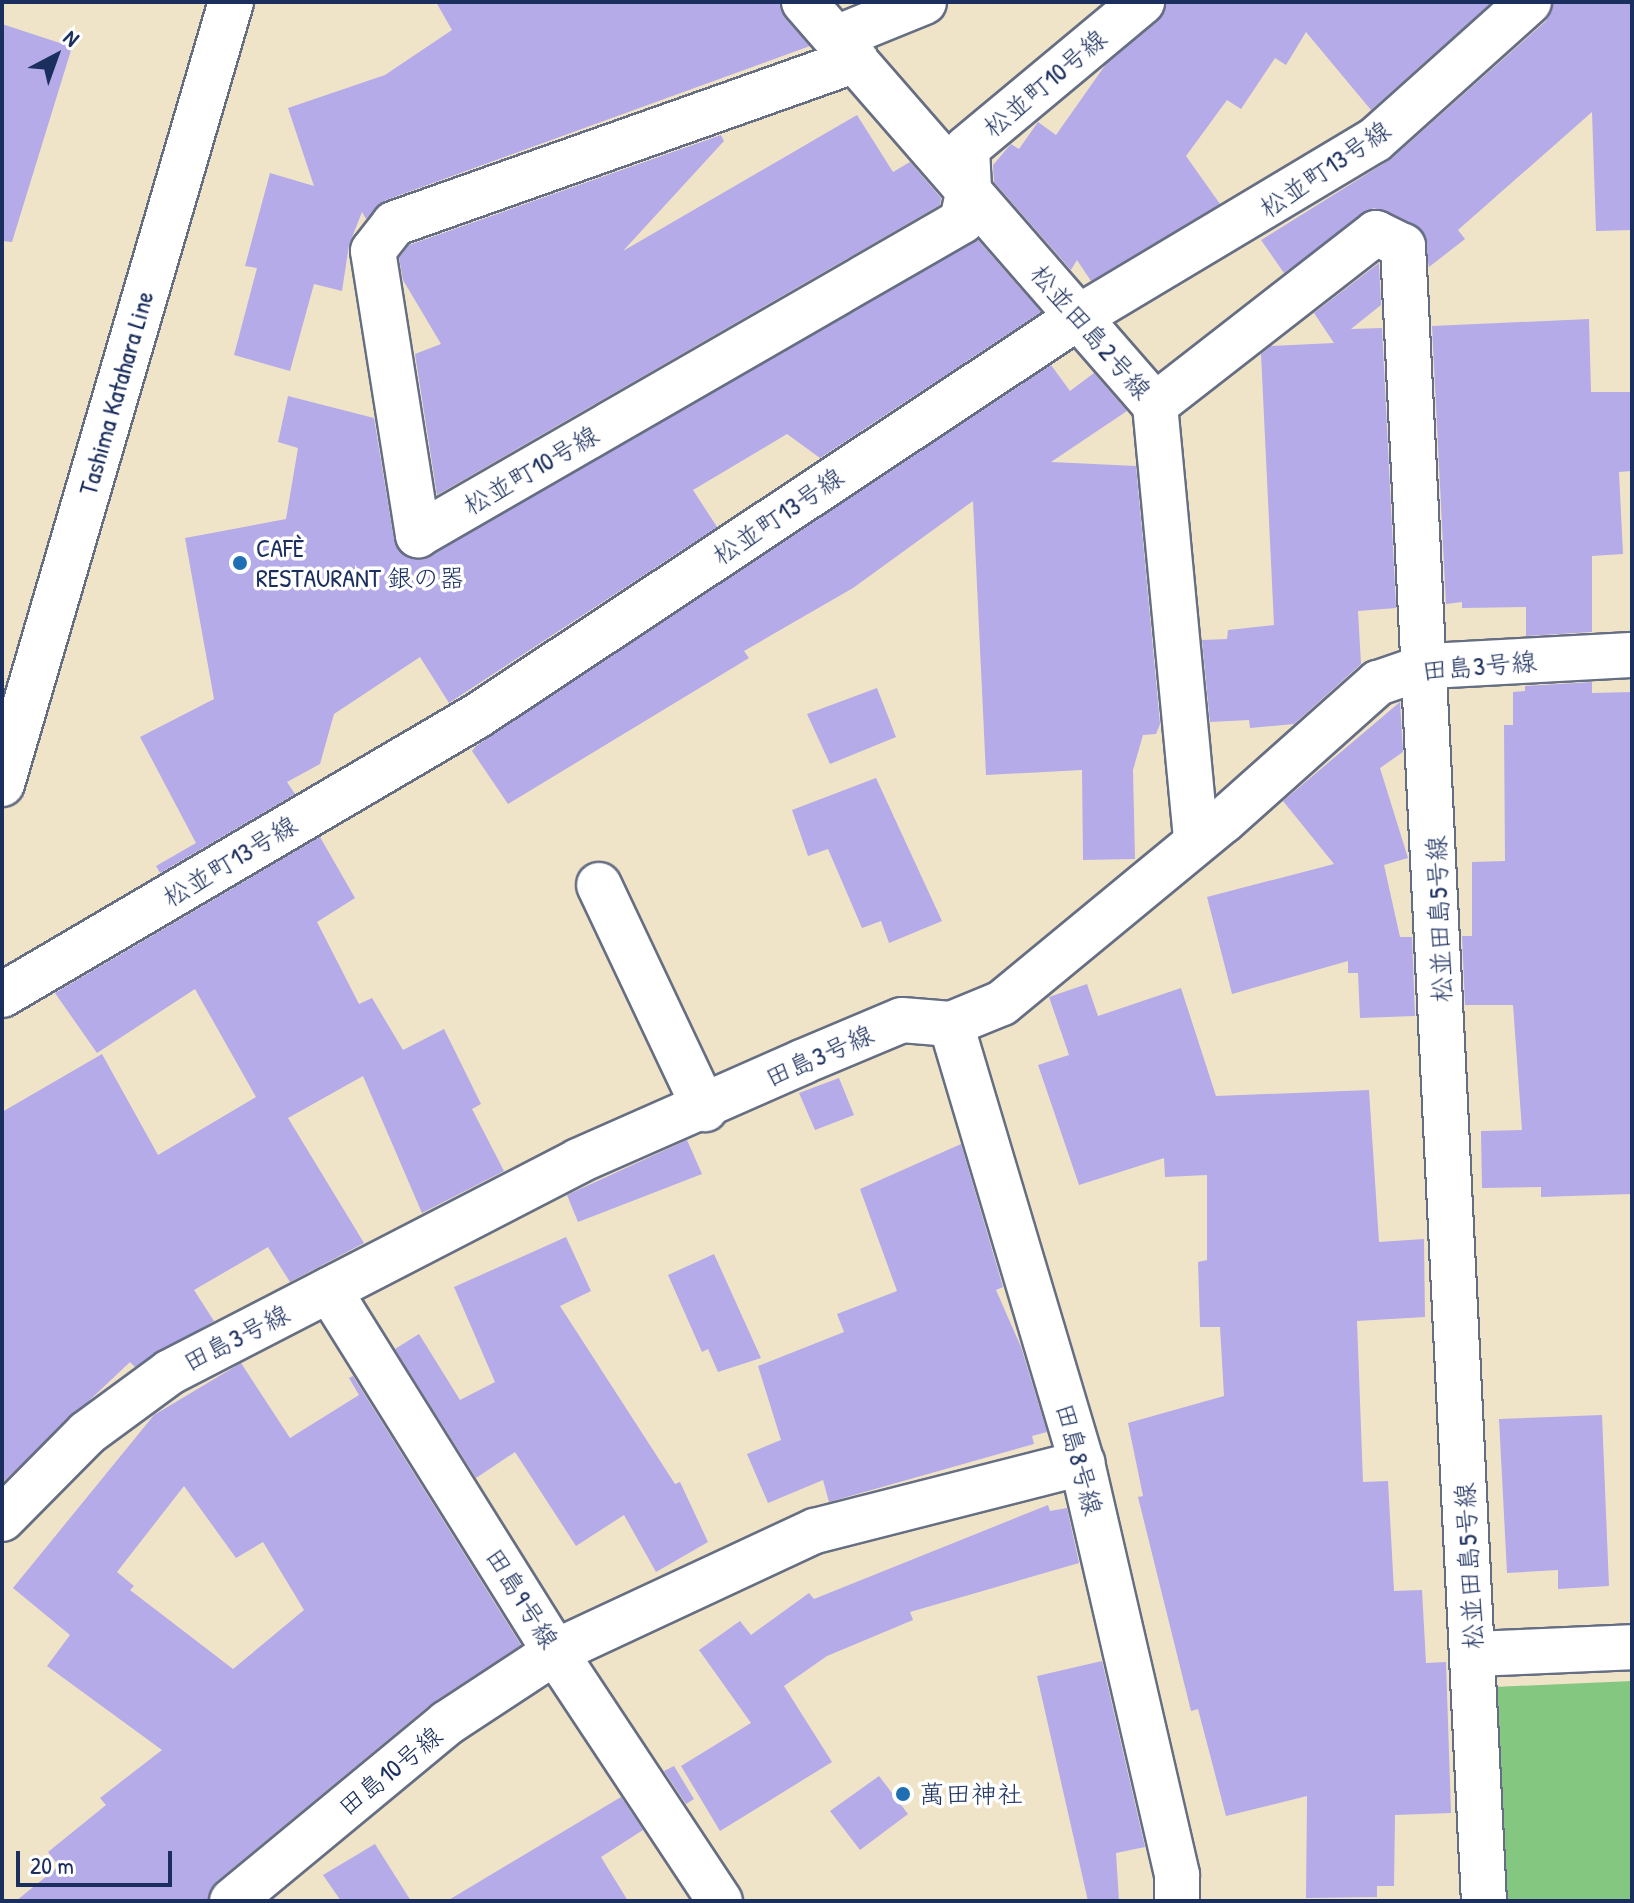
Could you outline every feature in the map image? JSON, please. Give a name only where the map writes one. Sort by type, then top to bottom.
[{"type":"street","name":"Tashima Katahara Line","points":[[2,784],[231,2]]},
{"type":"street","name":"松並田島2号線","points":[[804,2],[1155,405],[1196,841]]},
{"type":"street","points":[[846,49],[924,2]]},
{"type":"street","name":"松並町10号線","points":[[846,49],[394,224],[373,251],[418,535],[962,221],[969,189],[967,148],[1142,2]]},
{"type":"street","name":"松並町13号線","points":[[2,995],[477,716],[1077,318],[1375,140],[1529,2]]},
{"type":"street","name":"松並田島5号線","points":[[1155,405],[1376,233],[1403,246],[1428,666],[1484,1901]]},
{"type":"street","name":"田島3号線","points":[[2,1519],[87,1433],[170,1372],[578,1161],[705,1109],[902,1020],[951,1024],[1002,1003],[1378,683],[1428,666],[1632,655]]},
{"type":"street","points":[[599,885],[705,1109]]},
{"type":"street","name":"田島8号線","points":[[951,1024],[1082,1463],[1177,1875],[1177,1901]]},
{"type":"street","name":"田島9号線","points":[[329,1290],[555,1652],[720,1901]]},
{"type":"street","name":"田島10号線","points":[[232,1901],[447,1723],[555,1652],[815,1531],[1082,1463]]},
{"type":"street","points":[[1474,1654],[1632,1647]]},
{"type":"green space","points":[[1632,1681],[1632,1901],[1504,1901],[1494,1687]]},
{"type":"building","points":[[436,2],[780,2],[785,18],[810,46],[386,200],[366,219],[362,212],[349,245],[342,291],[314,284],[290,371],[234,355],[257,268],[245,266],[270,173],[314,186],[288,108],[385,75],[452,30]]},
{"type":"building","points":[[1166,2],[1492,2],[1371,110],[1306,32],[1286,65],[1275,58],[1241,109],[1227,100],[1186,156],[1220,204],[1091,281],[1077,260],[1071,270],[994,182],[993,165],[1011,144],[1019,149],[1038,122],[1056,135],[1106,64],[1158,21]]},
{"type":"building","points":[[1553,2],[1632,2],[1632,230],[1596,231],[1592,112],[1458,230],[1465,239],[1429,267],[1423,232],[1374,208],[1284,273],[1261,240],[1391,159],[1546,21]]},
{"type":"building","points":[[2,24],[72,47],[12,242],[2,241]]},
{"type":"building","points":[[857,115],[893,172],[910,162],[941,198],[940,205],[437,495],[415,354],[441,344],[403,280],[399,258],[409,245],[721,135],[724,141],[623,251]]},
{"type":"building","points":[[978,240],[1041,312],[820,458],[787,434],[693,490],[717,527],[449,703],[420,657],[334,714],[320,764],[287,782],[295,794],[160,873],[156,866],[196,843],[140,737],[214,699],[185,538],[286,519],[298,448],[278,442],[288,396],[374,418],[394,540],[407,557],[420,560]]},
{"type":"building","points":[[1379,263],[1381,305],[1351,329],[1382,328],[1396,608],[1358,611],[1361,664],[1294,724],[1250,728],[1249,720],[1210,722],[1202,640],[1227,639],[1228,630],[1274,625],[1261,354],[1271,346],[1334,343],[1314,313]]},
{"type":"building","points":[[1589,319],[1591,392],[1632,392],[1632,471],[1619,472],[1623,554],[1592,556],[1592,632],[1526,636],[1526,607],[1462,608],[1462,602],[1446,604],[1432,326]]},
{"type":"building","points":[[1051,365],[1070,391],[1094,373],[1127,411],[1051,462],[1136,466],[1160,724],[1156,734],[1143,735],[1133,770],[1135,859],[1083,860],[1082,770],[986,775],[973,501],[853,588],[744,651],[749,658],[508,804],[472,751],[476,746]]},
{"type":"building","points":[[1592,682],[1592,693],[1632,692],[1632,1194],[1541,1197],[1541,1187],[1482,1188],[1481,1131],[1522,1130],[1513,1005],[1465,1005],[1462,936],[1472,936],[1472,862],[1505,861],[1504,725],[1513,725],[1513,692],[1525,691],[1525,686]]},
{"type":"building","points":[[877,688],[896,737],[830,764],[807,714]]},
{"type":"building","points":[[1400,702],[1403,752],[1380,768],[1408,858],[1384,865],[1400,937],[1412,937],[1415,1016],[1360,1018],[1358,973],[1348,973],[1348,961],[1232,994],[1207,897],[1334,864],[1283,801]]},
{"type":"building","points":[[876,778],[942,921],[889,943],[881,921],[862,928],[828,849],[808,856],[792,810]]},
{"type":"building","points":[[320,837],[355,898],[317,922],[359,1004],[372,998],[403,1050],[444,1029],[481,1104],[472,1109],[504,1171],[422,1213],[363,1076],[288,1118],[364,1243],[290,1282],[268,1247],[194,1290],[214,1321],[135,1367],[130,1362],[2,1483],[2,1112],[102,1054],[158,1155],[256,1097],[195,989],[97,1053],[55,993]]},
{"type":"building","points":[[1087,984],[1098,1016],[1181,988],[1216,1096],[1369,1090],[1379,1242],[1424,1239],[1425,1317],[1357,1321],[1363,1482],[1388,1481],[1394,1591],[1422,1590],[1426,1663],[1446,1662],[1451,1813],[1395,1815],[1394,1886],[1377,1886],[1377,1897],[1306,1898],[1307,1796],[1226,1816],[1198,1709],[1191,1711],[1138,1497],[1143,1496],[1128,1423],[1224,1396],[1220,1327],[1200,1327],[1198,1262],[1207,1260],[1207,1175],[1165,1177],[1164,1158],[1079,1185],[1038,1065],[1069,1055],[1049,997]]},
{"type":"building","points":[[839,1078],[854,1115],[815,1130],[799,1093]]},
{"type":"building","points":[[687,1140],[702,1174],[578,1222],[567,1195]]},
{"type":"building","points":[[961,1144],[1003,1287],[996,1290],[1021,1347],[1047,1432],[1032,1436],[1034,1444],[829,1502],[823,1480],[768,1503],[747,1454],[781,1440],[758,1366],[844,1332],[837,1314],[897,1291],[860,1189]]},
{"type":"building","points":[[566,1237],[591,1291],[560,1306],[675,1484],[680,1482],[708,1542],[656,1572],[624,1515],[576,1546],[515,1452],[476,1478],[395,1349],[419,1334],[460,1400],[495,1382],[454,1287]]},
{"type":"building","points":[[714,1254],[761,1358],[718,1372],[708,1349],[702,1352],[668,1275]]},
{"type":"building","points":[[241,1363],[290,1438],[359,1395],[349,1378],[353,1376],[521,1645],[431,1704],[216,1882],[208,1901],[16,1901],[59,1866],[48,1852],[106,1805],[100,1798],[162,1750],[47,1666],[70,1635],[13,1588],[154,1415]],"holes":[[[184,1486],[236,1558],[263,1542],[304,1610],[233,1669],[130,1590],[134,1586],[117,1572]]]},
{"type":"building","points":[[1602,1415],[1609,1586],[1558,1589],[1558,1570],[1507,1573],[1499,1419]]},
{"type":"building","points":[[1048,1505],[1050,1511],[1067,1508],[1079,1563],[910,1612],[913,1620],[827,1656],[784,1686],[832,1762],[720,1831],[681,1766],[751,1723],[699,1650],[740,1621],[751,1635],[809,1593],[814,1599]]},
{"type":"building","points":[[1102,1661],[1145,1847],[1116,1853],[1119,1901],[1088,1901],[1037,1676]]},
{"type":"building","points":[[674,1766],[694,1799],[686,1804],[664,1771]]},
{"type":"building","points":[[879,1776],[908,1814],[860,1850],[830,1811]]},
{"type":"building","points":[[621,1797],[643,1830],[601,1857],[628,1901],[447,1901]]},
{"type":"building","points":[[375,1844],[411,1901],[341,1901],[323,1875]]},
{"type":"place","name":"CAFÈ RESTAURANT 銀の器","points":[[240,563]]},
{"type":"place","name":"萬田神社","points":[[903,1794]]}]
